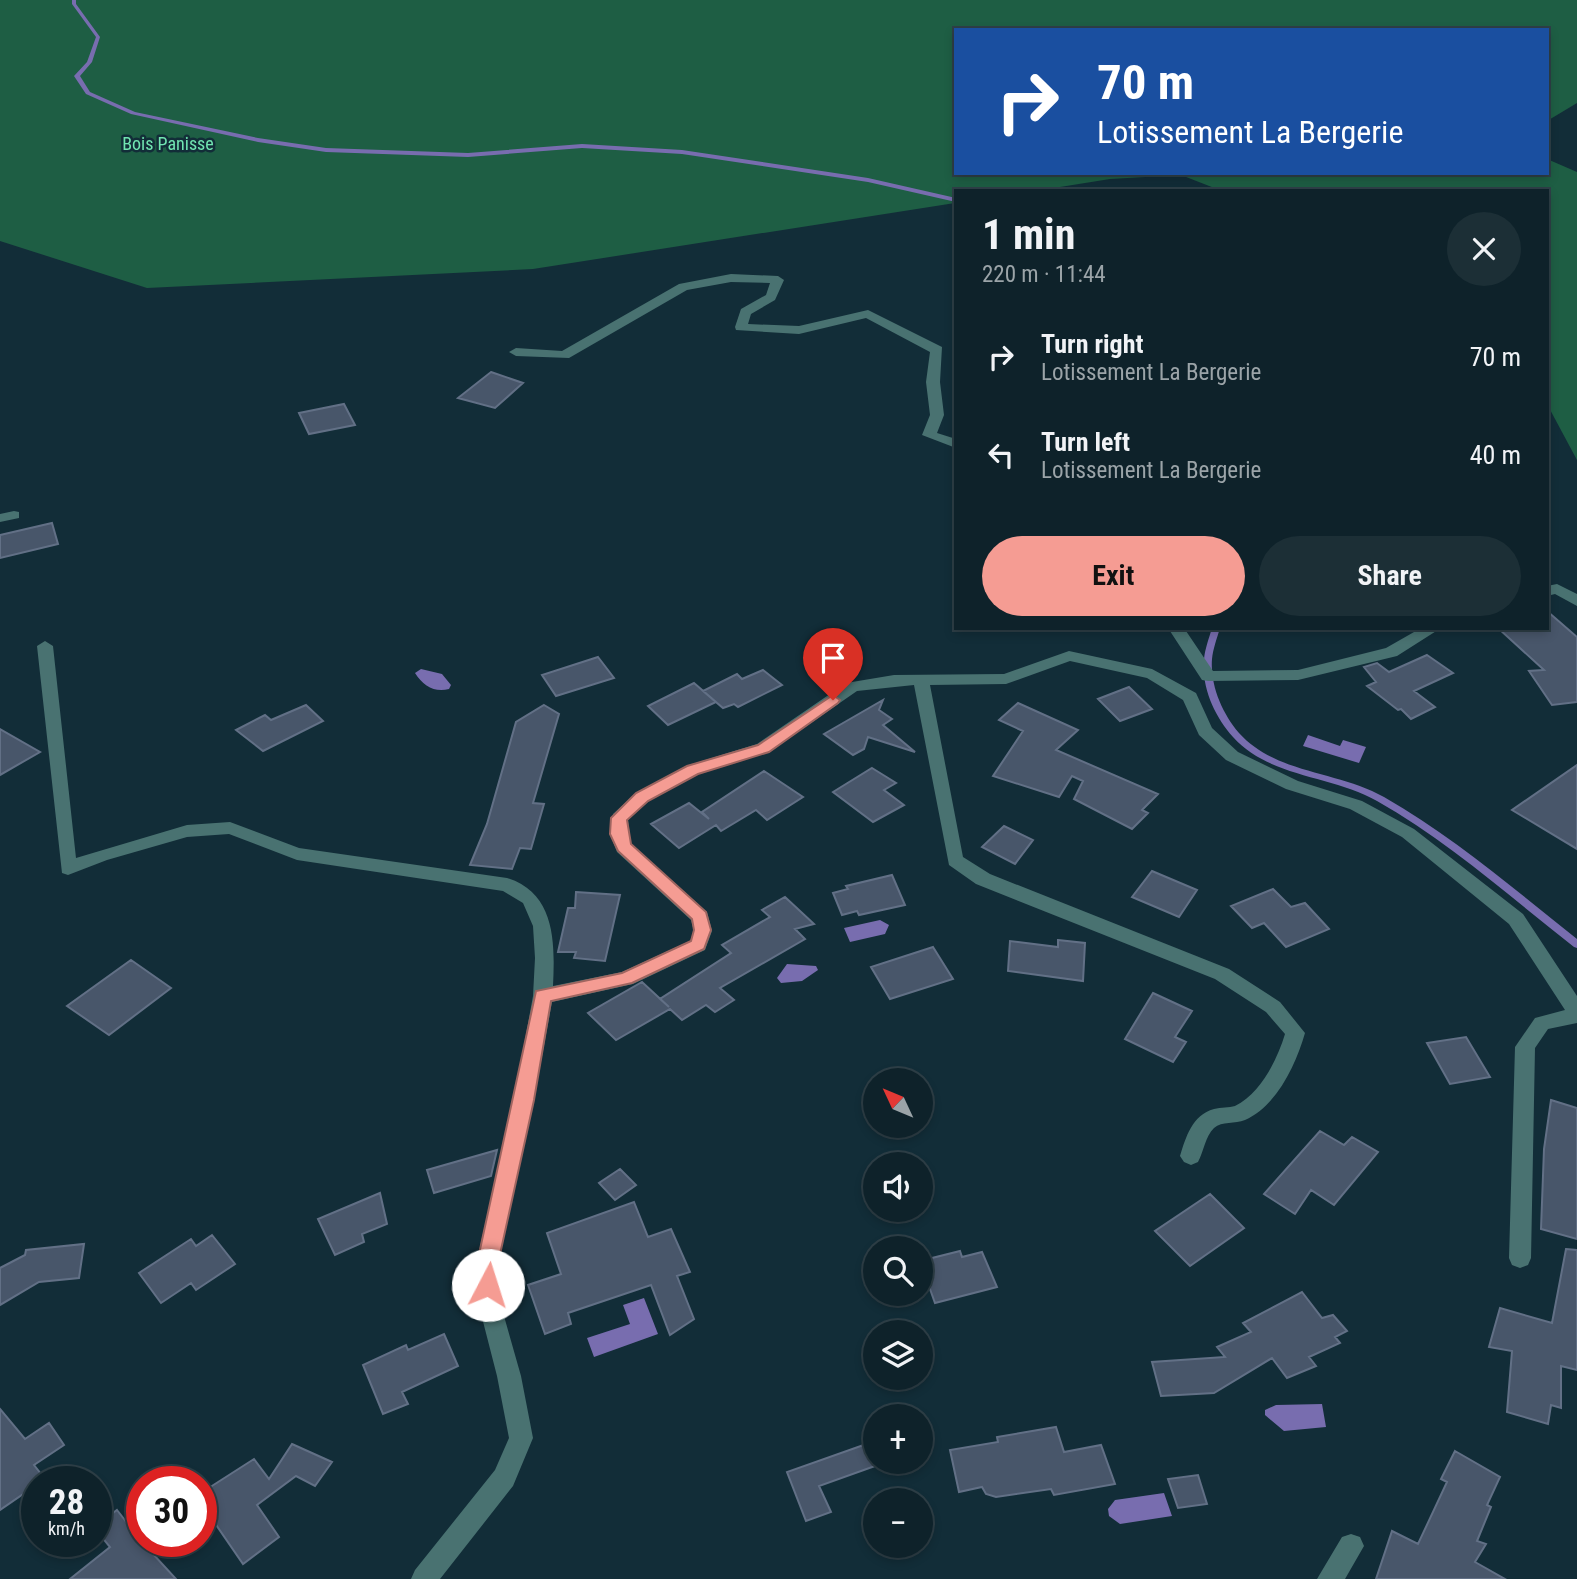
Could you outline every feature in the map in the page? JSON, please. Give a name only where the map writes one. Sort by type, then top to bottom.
[{"type":"street","points":[[516,352],[564,355],[682,287],[731,278],[778,280],[771,297],[745,312],[741,327],[799,330],[868,314],[937,350],[933,382],[937,415],[929,435],[954,442]]},
{"type":"street","points":[[1549,591],[1557,589],[1577,601]]},
{"type":"street","points":[[1177,630],[1208,676],[1298,675],[1391,652],[1430,630]]},
{"type":"street","points":[[45,646],[68,868],[101,855],[187,831],[230,828],[297,854],[507,885],[530,899],[542,926],[545,958],[543,996],[524,1100],[486,1268],[489,1303],[509,1376],[521,1438],[504,1478],[424,1579]]},
{"type":"street","points":[[543,996],[626,979],[698,945],[703,930],[700,916],[623,847],[619,834],[619,818],[642,797],[692,770],[763,748],[852,687],[894,680],[1006,679],[1069,656],[1152,674],[1190,697],[1205,731],[1231,756],[1292,785],[1356,805],[1419,841],[1516,919],[1577,1014],[1542,1023],[1524,1047],[1520,1258]]},
{"type":"street","points":[[921,680],[955,860],[983,880],[1222,974],[1273,1007],[1295,1033],[1287,1063],[1261,1096],[1239,1115],[1216,1116],[1198,1131],[1191,1156]]},
{"type":"street","points":[[1330,1579],[1351,1546]]},
{"type":"green space","name":"Bois Panisse","points":[[0,0],[1577,0],[1577,103],[1549,120],[1549,28],[954,28],[954,175],[1181,175],[1110,179],[1048,189],[954,189],[954,203],[533,269],[147,288],[0,241]]},
{"type":"green space","name":"Bois Panisse","points":[[1549,160],[1577,172],[1577,460],[1549,408],[1549,189],[1217,189],[1181,175],[1549,175]]},
{"type":"shaded area","points":[[421,669],[442,674],[451,685],[449,689],[439,690],[426,685],[415,673]]},
{"type":"shaded area","points":[[1308,735],[1340,746],[1343,740],[1366,747],[1359,763],[1303,746]]},
{"type":"shaded area","points":[[880,920],[889,925],[885,934],[850,942],[844,928]]},
{"type":"shaded area","points":[[787,964],[816,966],[818,970],[802,981],[781,983],[777,978]]},
{"type":"shaded area","points":[[644,1298],[658,1334],[594,1357],[587,1338],[630,1324],[623,1305]]},
{"type":"shaded area","points":[[1322,1404],[1326,1427],[1284,1431],[1265,1415],[1265,1410],[1276,1405]]},
{"type":"shaded area","points":[[1164,1493],[1172,1516],[1120,1524],[1109,1516],[1108,1509],[1115,1500]]},
{"type":"building","points":[[491,372],[523,383],[495,408],[458,398]]},
{"type":"building","points":[[344,404],[355,425],[309,434],[299,413]]},
{"type":"building","points":[[52,523],[58,544],[0,558],[0,535]]},
{"type":"building","points":[[1549,613],[1577,637],[1577,702],[1552,705],[1529,671],[1544,670],[1500,630],[1549,630]]},
{"type":"building","points":[[1427,655],[1453,673],[1414,691],[1435,707],[1411,719],[1367,686],[1376,682],[1364,667],[1377,663],[1389,672]]},
{"type":"building","points":[[598,657],[614,678],[556,696],[542,675]]},
{"type":"building","points":[[763,670],[782,685],[738,707],[734,704],[723,708],[703,691],[737,674],[742,679]]},
{"type":"building","points":[[694,683],[716,702],[668,725],[648,706]]},
{"type":"building","points":[[1129,687],[1152,709],[1120,721],[1098,699]]},
{"type":"building","points":[[883,700],[879,710],[892,719],[883,725],[915,752],[868,737],[864,749],[853,755],[824,734]]},
{"type":"building","points":[[1018,703],[1078,730],[1056,750],[1158,794],[1142,810],[1148,813],[1132,829],[1074,799],[1083,781],[1072,776],[1059,797],[993,776],[1023,731],[999,720]]},
{"type":"building","points":[[306,705],[323,721],[263,751],[236,730],[265,715],[271,720]]},
{"type":"building","points":[[544,705],[559,714],[533,803],[544,804],[531,849],[520,848],[512,869],[470,865],[487,824],[516,722]]},
{"type":"building","points":[[0,729],[40,752],[0,775]]},
{"type":"building","points":[[1577,765],[1577,849],[1512,810]]},
{"type":"building","points":[[872,768],[896,783],[884,790],[904,805],[873,822],[833,792]]},
{"type":"building","points":[[764,771],[803,797],[767,820],[756,810],[721,831],[716,825],[679,848],[651,824],[689,803],[709,819],[702,812]]},
{"type":"building","points":[[1004,826],[1033,840],[1015,864],[982,847]]},
{"type":"building","points":[[1152,871],[1197,890],[1179,917],[1132,897]]},
{"type":"building","points":[[892,875],[905,905],[859,915],[857,911],[842,915],[833,893],[848,889],[846,886]]},
{"type":"building","points":[[1273,889],[1291,907],[1305,903],[1329,929],[1286,947],[1264,923],[1252,928],[1231,906]]},
{"type":"building","points":[[576,892],[620,895],[605,961],[574,958],[576,952],[558,952],[568,908],[575,908]]},
{"type":"building","points":[[785,897],[814,924],[795,929],[805,939],[720,988],[734,1000],[715,1012],[706,1005],[682,1020],[670,1009],[616,1040],[588,1013],[642,982],[660,999],[731,953],[722,945],[770,917],[762,910]]},
{"type":"building","points":[[1058,940],[1085,943],[1083,981],[1008,971],[1010,941],[1058,947]]},
{"type":"building","points":[[933,947],[953,979],[890,999],[871,967]]},
{"type":"building","points":[[131,960],[171,988],[109,1035],[67,1006]]},
{"type":"building","points":[[1153,993],[1192,1011],[1175,1037],[1186,1042],[1173,1062],[1125,1039]]},
{"type":"building","points":[[1466,1037],[1490,1077],[1450,1084],[1427,1043]]},
{"type":"building","points":[[1551,1100],[1577,1108],[1577,1239],[1541,1229],[1544,1149]]},
{"type":"building","points":[[1320,1131],[1344,1145],[1352,1137],[1378,1152],[1334,1205],[1311,1190],[1295,1214],[1264,1194]]},
{"type":"building","points":[[497,1150],[491,1176],[434,1193],[427,1170]]},
{"type":"building","points":[[620,1169],[636,1185],[615,1200],[599,1183]]},
{"type":"building","points":[[380,1193],[387,1224],[362,1234],[364,1242],[335,1255],[318,1219]]},
{"type":"building","points":[[1210,1194],[1244,1228],[1190,1266],[1155,1231]]},
{"type":"building","points":[[634,1202],[648,1237],[671,1229],[690,1272],[677,1276],[694,1319],[670,1335],[651,1285],[568,1313],[571,1324],[545,1334],[528,1285],[561,1274],[547,1233]]},
{"type":"building","points":[[212,1235],[235,1264],[196,1290],[191,1283],[161,1303],[139,1273],[191,1239],[196,1246]]},
{"type":"building","points":[[84,1244],[79,1278],[39,1282],[0,1305],[0,1268],[25,1255],[26,1250]]},
{"type":"building","points":[[1566,1249],[1577,1250],[1577,1370],[1561,1366],[1561,1408],[1551,1405],[1548,1424],[1507,1412],[1512,1351],[1489,1347],[1500,1308],[1552,1323]]},
{"type":"building","points":[[960,1251],[962,1257],[982,1252],[997,1287],[935,1303],[933,1258]]},
{"type":"building","points":[[1302,1292],[1322,1318],[1333,1315],[1347,1331],[1335,1337],[1340,1343],[1309,1357],[1316,1366],[1287,1378],[1272,1358],[1214,1393],[1161,1396],[1152,1362],[1225,1357],[1217,1347],[1251,1332],[1243,1323]]},
{"type":"building","points":[[444,1334],[458,1366],[402,1392],[408,1404],[383,1414],[363,1365],[406,1345],[408,1350]]},
{"type":"building","points":[[0,1409],[25,1439],[49,1423],[64,1445],[35,1466],[21,1466],[21,1496],[0,1510]]},
{"type":"building","points":[[1056,1427],[1064,1452],[1101,1445],[1115,1484],[1054,1495],[1051,1489],[996,1497],[986,1494],[982,1487],[959,1492],[950,1450],[998,1442],[997,1437]]},
{"type":"building","points":[[292,1444],[332,1462],[315,1486],[296,1476],[257,1505],[279,1537],[243,1564],[217,1526],[217,1483],[254,1459],[269,1479]]},
{"type":"building","points":[[863,1445],[863,1470],[819,1486],[831,1512],[806,1521],[787,1472]]},
{"type":"building","points":[[1455,1451],[1500,1477],[1487,1505],[1491,1507],[1477,1541],[1486,1544],[1475,1562],[1505,1579],[1376,1579],[1392,1531],[1418,1544],[1447,1482],[1441,1479]]},
{"type":"building","points":[[1198,1475],[1207,1504],[1178,1508],[1168,1479]]},
{"type":"building","points":[[117,1510],[126,1522],[126,1557],[156,1557],[176,1579],[70,1579],[98,1557],[112,1557],[112,1514]]},
{"type":"waterway","points":[[74,0],[74,4],[98,37],[89,62],[77,76],[88,93],[133,113],[258,140],[326,150],[468,155],[582,146],[682,152],[868,180],[954,200]]},
{"type":"waterway","points":[[1215,630],[1209,655],[1209,680],[1216,703],[1228,725],[1242,741],[1269,759],[1365,791],[1398,809],[1468,856],[1577,944]]},
{"type":"route","points":[[488,1285],[486,1268],[524,1100],[543,996],[626,979],[698,945],[703,930],[700,916],[623,847],[619,834],[619,818],[642,797],[692,770],[763,748],[833,700]]}]
